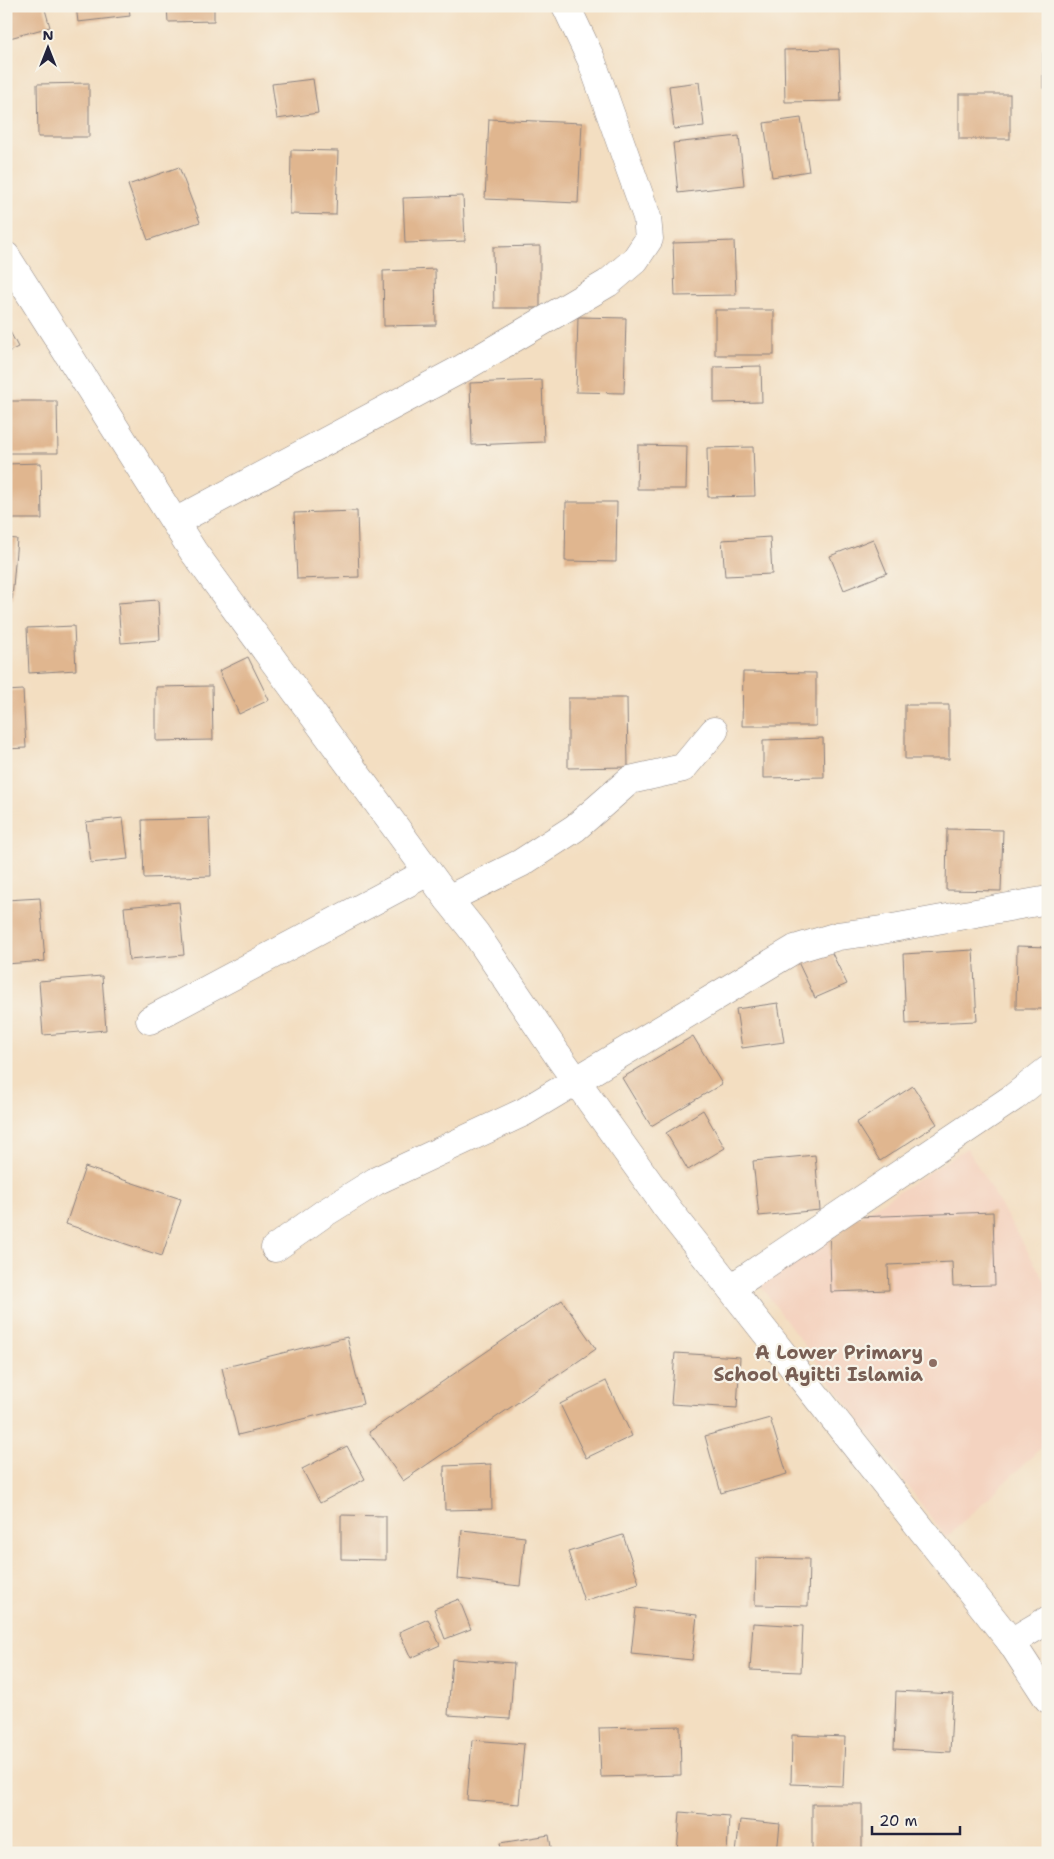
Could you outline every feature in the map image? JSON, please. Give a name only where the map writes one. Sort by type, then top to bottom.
[{"type":"street","points":[[175,522],[526,333],[608,283],[635,260],[649,238],[647,217],[594,68],[566,6]]},
{"type":"street","points":[[6,256],[193,551],[428,872],[476,934],[667,1208],[1011,1642],[1048,1699]]},
{"type":"street","points":[[448,899],[521,863],[575,828],[630,780],[683,768],[714,731]]},
{"type":"street","points":[[150,1020],[428,872]]},
{"type":"street","points":[[275,1248],[323,1214],[376,1181],[524,1112],[795,949],[838,936],[1048,900]]},
{"type":"street","points":[[731,1288],[1014,1097],[1048,1070]]},
{"type":"street","points":[[1011,1642],[1048,1620]]},
{"type":"shaded area","name":"A Lower Primary School Ayitti Islamia","points":[[967,1148],[1048,1286],[1048,1441],[946,1538],[758,1282]]},
{"type":"building","points":[[6,6],[44,6],[50,27],[6,39]]},
{"type":"building","points":[[76,6],[129,6],[130,16],[78,22]]},
{"type":"building","points":[[167,6],[214,6],[214,21],[168,22]]},
{"type":"building","points":[[839,49],[841,101],[785,102],[784,50]]},
{"type":"building","points":[[1043,53],[1048,53],[1048,88],[1043,88]]},
{"type":"building","points":[[313,79],[318,113],[277,119],[272,84]]},
{"type":"building","points":[[699,82],[704,126],[674,129],[669,86]]},
{"type":"building","points":[[89,83],[89,137],[38,137],[37,84]]},
{"type":"building","points":[[959,94],[1010,94],[1010,139],[959,139]]},
{"type":"building","points":[[801,118],[809,171],[772,177],[764,123]]},
{"type":"building","points":[[489,119],[582,123],[578,203],[485,199]]},
{"type":"building","points":[[739,136],[744,185],[678,193],[673,143]]},
{"type":"building","points":[[291,150],[338,151],[336,215],[290,214]]},
{"type":"building","points":[[179,167],[200,222],[148,240],[128,185]]},
{"type":"building","points":[[463,196],[465,241],[405,243],[403,198]]},
{"type":"building","points":[[734,241],[736,295],[675,296],[673,243]]},
{"type":"building","points":[[540,246],[540,308],[494,308],[493,247]]},
{"type":"building","points":[[435,269],[436,325],[384,326],[383,271]]},
{"type":"building","points":[[715,310],[774,310],[774,355],[715,355]]},
{"type":"building","points":[[578,317],[626,318],[624,393],[576,392]]},
{"type":"building","points":[[6,324],[18,347],[6,353]]},
{"type":"building","points":[[761,366],[762,402],[714,403],[714,367]]},
{"type":"building","points":[[542,380],[544,442],[472,445],[470,383]]},
{"type":"building","points":[[8,401],[57,401],[58,453],[9,453]]},
{"type":"building","points":[[638,445],[687,446],[686,489],[637,489]]},
{"type":"building","points":[[753,447],[755,496],[708,497],[707,448]]},
{"type":"building","points":[[41,463],[42,519],[6,519],[6,464]]},
{"type":"building","points":[[566,502],[617,502],[616,562],[565,561]]},
{"type":"building","points":[[357,511],[359,577],[297,579],[294,513]]},
{"type":"building","points":[[770,537],[772,574],[725,576],[722,540]]},
{"type":"building","points":[[6,538],[17,539],[12,599],[6,599]]},
{"type":"building","points":[[873,539],[887,573],[844,590],[830,556]]},
{"type":"building","points":[[158,600],[160,640],[121,643],[118,603]]},
{"type":"building","points":[[74,626],[76,670],[29,673],[27,628]]},
{"type":"building","points":[[248,657],[269,700],[239,714],[219,671]]},
{"type":"building","points":[[743,672],[816,673],[816,726],[742,726]]},
{"type":"building","points":[[212,686],[213,740],[156,741],[156,687]]},
{"type":"building","points":[[23,690],[26,748],[6,749],[6,691]]},
{"type":"building","points":[[568,698],[627,698],[628,767],[568,768]]},
{"type":"building","points":[[905,705],[949,705],[949,759],[905,759]]},
{"type":"building","points":[[823,738],[824,777],[763,778],[763,740]]},
{"type":"building","points":[[123,818],[128,859],[91,863],[86,822]]},
{"type":"building","points":[[209,818],[211,876],[144,878],[142,820]]},
{"type":"building","points":[[947,829],[1003,830],[1001,891],[946,890]]},
{"type":"building","points":[[40,898],[45,961],[6,964],[6,900]]},
{"type":"building","points":[[179,902],[184,955],[129,960],[124,907]]},
{"type":"building","points":[[1017,946],[1048,947],[1048,1009],[1016,1009]]},
{"type":"building","points":[[829,947],[847,984],[815,998],[798,962]]},
{"type":"building","points":[[973,950],[977,1021],[906,1024],[903,954]]},
{"type":"building","points":[[102,976],[106,1030],[43,1035],[39,981]]},
{"type":"building","points":[[778,1003],[784,1042],[742,1048],[736,1009]]},
{"type":"building","points":[[693,1036],[722,1084],[651,1126],[622,1078]]},
{"type":"building","points":[[913,1086],[937,1124],[880,1161],[856,1123]]},
{"type":"building","points":[[703,1110],[725,1148],[688,1170],[666,1133]]},
{"type":"building","points":[[815,1155],[820,1210],[759,1216],[753,1161]]},
{"type":"building","points":[[85,1167],[181,1199],[162,1256],[66,1224]]},
{"type":"building","name":"A Lower Primary School Ayitti Islamia","points":[[993,1212],[995,1285],[953,1286],[952,1262],[888,1265],[889,1290],[831,1292],[829,1218]]},
{"type":"building","points":[[562,1300],[596,1349],[403,1481],[369,1432]]},
{"type":"building","points":[[347,1337],[363,1404],[238,1435],[222,1368]]},
{"type":"building","points":[[675,1353],[740,1357],[737,1408],[671,1404]]},
{"type":"building","points":[[606,1381],[632,1436],[586,1458],[560,1404]]},
{"type":"building","points":[[770,1418],[787,1474],[721,1493],[705,1436]]},
{"type":"building","points":[[347,1446],[365,1479],[320,1503],[302,1469]]},
{"type":"building","points":[[491,1464],[492,1509],[445,1510],[444,1466]]},
{"type":"building","points":[[341,1515],[386,1516],[386,1560],[341,1559]]},
{"type":"building","points":[[462,1530],[525,1537],[520,1586],[458,1579]]},
{"type":"building","points":[[623,1535],[639,1583],[584,1601],[568,1552]]},
{"type":"building","points":[[756,1558],[809,1559],[808,1606],[755,1605]]},
{"type":"building","points":[[459,1599],[471,1629],[445,1639],[434,1609]]},
{"type":"building","points":[[636,1608],[697,1615],[692,1660],[631,1654]]},
{"type":"building","points":[[428,1619],[440,1645],[411,1658],[399,1632]]},
{"type":"building","points":[[753,1623],[803,1626],[801,1672],[750,1670]]},
{"type":"building","points":[[452,1659],[514,1663],[510,1719],[448,1715]]},
{"type":"building","points":[[896,1691],[953,1694],[950,1752],[894,1749]]},
{"type":"building","points":[[680,1726],[681,1775],[601,1777],[599,1728]]},
{"type":"building","points":[[792,1735],[845,1737],[843,1786],[791,1784]]},
{"type":"building","points":[[472,1740],[524,1744],[519,1804],[467,1800]]},
{"type":"building","points":[[812,1804],[862,1804],[862,1853],[812,1853]]},
{"type":"building","points":[[680,1812],[729,1816],[727,1853],[677,1853]]},
{"type":"building","points":[[740,1820],[780,1824],[777,1853],[736,1853]]},
{"type":"building","points":[[549,1835],[552,1853],[502,1853],[500,1843]]},
{"type":"place","name":"A Lower Primary School Ayitti Islamia","points":[[933,1363]]}]
